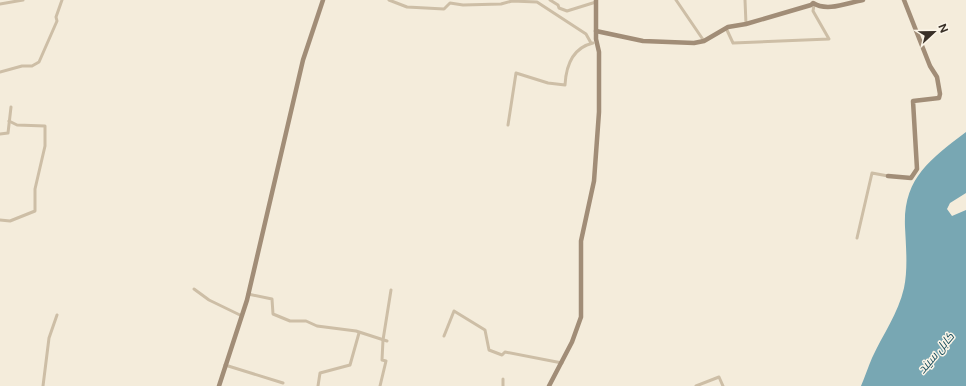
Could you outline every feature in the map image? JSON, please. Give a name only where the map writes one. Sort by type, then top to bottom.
[{"type":"street","points":[[0,4],[23,0]]},
{"type":"street","points":[[0,72],[22,66],[32,66],[39,62],[57,21],[56,17],[62,0]]},
{"type":"street","points":[[219,386],[248,294],[303,60],[323,0]]},
{"type":"street","points":[[389,0],[407,7],[444,9],[450,3],[463,5],[501,4],[512,1],[538,1],[586,34],[591,43]]},
{"type":"street","points":[[549,386],[572,342],[582,317],[581,241],[594,181],[599,112],[599,52],[596,41],[596,1],[567,11],[559,8],[558,5],[550,0]]},
{"type":"street","points":[[676,0],[704,41]]},
{"type":"street","points":[[745,0],[746,24]]},
{"type":"street","points":[[596,31],[643,42],[694,43],[704,41],[726,28],[746,24],[812,3],[831,7],[863,0]]},
{"type":"street","points":[[857,238],[872,173],[911,178],[917,169],[914,101],[939,98],[940,94],[937,77],[930,66],[904,0]]},
{"type":"street","points":[[726,28],[734,43],[829,39],[813,11],[812,3]]},
{"type":"street","points":[[508,126],[516,73],[548,83],[565,85],[569,62],[578,50],[596,41]]},
{"type":"street","points":[[0,134],[8,133],[11,107]]},
{"type":"street","points":[[0,220],[10,221],[35,212],[35,189],[45,146],[45,126],[17,125],[9,121]]},
{"type":"street","points":[[194,289],[209,300],[242,316]]},
{"type":"street","points":[[380,386],[386,361],[382,360],[383,340],[391,290]]},
{"type":"street","points":[[248,294],[272,299],[273,314],[290,321],[306,321],[317,326],[359,333],[388,341]]},
{"type":"street","points":[[444,336],[454,311],[485,330],[489,350],[502,355],[505,352],[562,362]]},
{"type":"street","points":[[43,386],[49,338],[57,315]]},
{"type":"street","points":[[318,386],[320,373],[350,366],[359,333]]},
{"type":"street","points":[[225,365],[283,383]]},
{"type":"street","points":[[696,386],[719,377],[723,386]]},
{"type":"street","points":[[502,386],[503,379]]},
{"type":"water","name":"کابل سيند","points":[[966,132],[966,193],[950,203],[947,209],[952,216],[966,210],[966,386],[861,386],[872,358],[898,307],[904,288],[906,266],[905,227],[908,196],[921,172],[930,162]]}]
